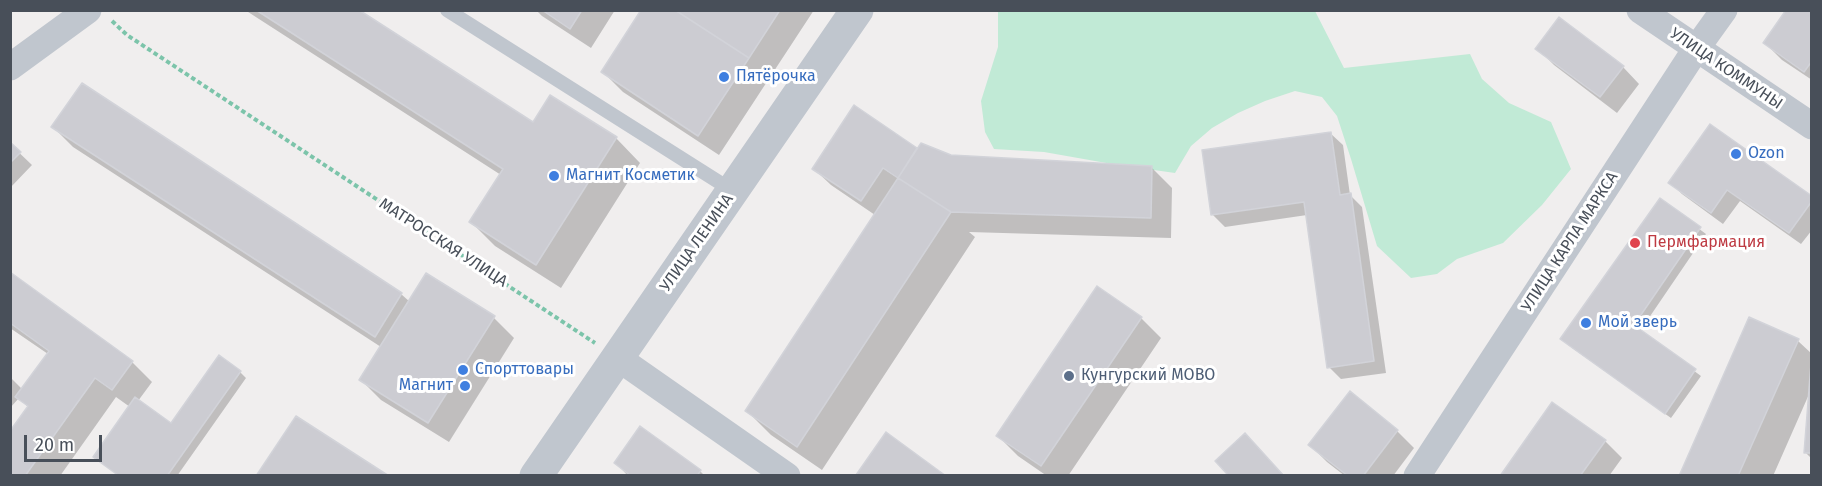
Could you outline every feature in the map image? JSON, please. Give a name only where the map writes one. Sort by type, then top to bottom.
[{"type":"street","name":"УЛИЦА ЛЕНИНА","points":[[536,476],[857,10]]},
{"type":"street","name":"УЛИЦА КОММУНЫ","points":[[1640,10],[1812,126]]},
{"type":"street","name":"УЛИЦА КАРЛА МАРКСА","points":[[1417,476],[1696,49],[1724,10]]},
{"type":"street","points":[[10,68],[97,14]]},
{"type":"street","points":[[618,358],[787,476]]},
{"type":"lane","points":[[447,10],[733,191]]},
{"type":"path","name":"МАТРОССКАЯ УЛИЦА","points":[[97,14],[618,358]]},
{"type":"green space","points":[[998,11],[1315,11],[1344,68],[1470,54],[1482,79],[1509,103],[1551,122],[1571,169],[1542,205],[1503,243],[1457,259],[1437,274],[1411,278],[1377,246],[1337,116],[1322,97],[1295,91],[1238,113],[1212,128],[1191,146],[1175,173],[1044,152],[994,149],[985,132],[981,101],[998,47]]},
{"type":"building","points":[[256,10],[359,10],[533,122],[550,95],[617,137],[536,265],[469,222],[503,169]]},
{"type":"building","points":[[542,10],[582,10],[570,29]]},
{"type":"building","points":[[641,10],[675,10],[749,58],[698,136],[601,72]]},
{"type":"building","points":[[675,10],[780,10],[749,58]]},
{"type":"building","points":[[1786,10],[1812,10],[1812,61],[1804,72],[1763,43]]},
{"type":"building","points":[[1559,17],[1624,66],[1600,97],[1535,49]]},
{"type":"building","points":[[82,83],[402,293],[375,337],[51,127]]},
{"type":"building","points":[[854,105],[917,148],[898,178],[883,168],[861,201],[812,169]]},
{"type":"building","points":[[1710,124],[1812,196],[1812,201],[1789,233],[1727,190],[1711,213],[1668,183]]},
{"type":"building","points":[[1331,132],[1340,195],[1351,193],[1374,361],[1327,368],[1304,202],[1211,215],[1202,150]]},
{"type":"building","points":[[10,142],[21,152],[10,163]]},
{"type":"building","points":[[921,143],[951,155],[1152,166],[1151,218],[951,212],[898,178]]},
{"type":"building","points":[[898,178],[951,212],[797,447],[745,411]]},
{"type":"building","points":[[1660,198],[1701,227],[1634,325],[1696,369],[1665,414],[1560,339]]},
{"type":"building","points":[[10,272],[133,361],[112,390],[95,378],[25,476],[10,476],[10,431],[28,406],[15,397],[49,351],[10,323]]},
{"type":"building","points":[[426,273],[495,316],[428,423],[359,380]]},
{"type":"building","name":"Кунгурский МОВО","points":[[1097,286],[1142,317],[1041,466],[996,436]]},
{"type":"building","points":[[1749,317],[1799,339],[1738,476],[1679,476]]},
{"type":"building","points":[[219,355],[241,371],[167,476],[119,476],[93,457],[135,397],[171,423]]},
{"type":"building","points":[[1811,364],[1812,453],[1804,453]]},
{"type":"building","points":[[1350,391],[1398,430],[1363,476],[1348,476],[1308,445]]},
{"type":"building","points":[[1552,402],[1606,440],[1580,476],[1500,476]]},
{"type":"building","points":[[296,416],[389,476],[256,476]]},
{"type":"building","points":[[640,426],[701,470],[697,476],[631,476],[614,463]]},
{"type":"building","points":[[886,432],[946,476],[857,476]]},
{"type":"building","points":[[1245,433],[1284,476],[1225,476],[1227,474],[1215,461]]},
{"type":"place","name":"Пятёрочка","points":[[724,77]]},
{"type":"place","name":"Ozon","points":[[1736,154]]},
{"type":"place","name":"Магнит Косметик","points":[[554,176]]},
{"type":"place","name":"Пермфармация","points":[[1635,243]]},
{"type":"place","name":"Мой зверь","points":[[1586,323]]},
{"type":"place","name":"Спорттовары","points":[[463,370]]},
{"type":"place","name":"Кунгурский МОВО","points":[[1069,376]]},
{"type":"place","name":"Магнит","points":[[465,386]]}]
